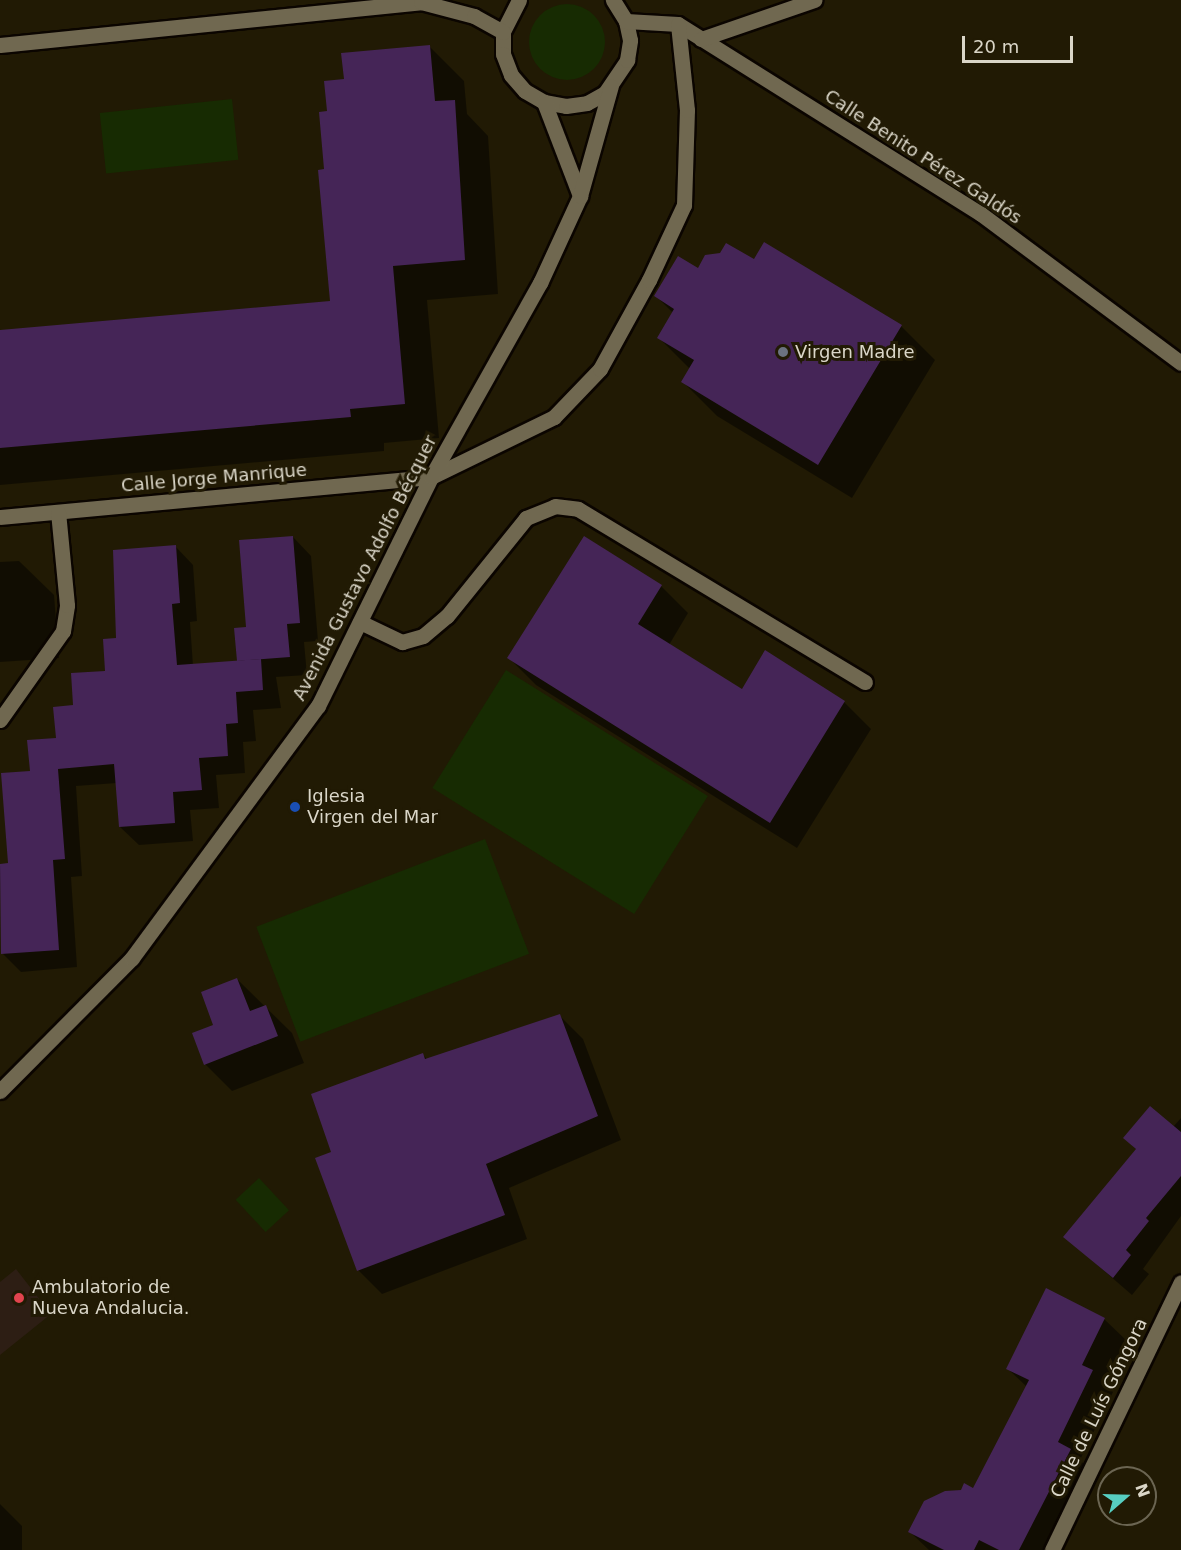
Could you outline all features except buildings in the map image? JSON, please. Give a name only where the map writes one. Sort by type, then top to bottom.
[{"type":"street","points":[[519,0],[503,32],[503,54],[511,75],[525,91],[544,102],[566,106],[587,103],[611,86],[627,60],[630,40],[626,21],[616,1]]},
{"type":"street","points":[[701,39],[814,0]]},
{"type":"street","points":[[0,45],[421,2],[474,16],[503,32]]},
{"type":"street","name":"Calle Benito Pérez Galdós","points":[[626,21],[678,24],[981,214],[1181,363]]},
{"type":"street","points":[[431,477],[554,417],[600,369],[649,280],[684,205],[687,110],[678,24]]},
{"type":"street","name":"Avenida Gustavo Adolfo Bécquer","points":[[0,1091],[132,958],[318,706],[431,477],[540,283],[580,196],[611,86]]},
{"type":"street","points":[[544,102],[580,196]]},
{"type":"street","name":"Calle Jorge Manrique","points":[[0,517],[431,477]]},
{"type":"street","points":[[360,622],[402,642],[423,636],[447,616],[526,518],[555,506],[578,508],[865,682]]},
{"type":"street","points":[[0,720],[63,631],[67,605],[58,512]]},
{"type":"street","name":"Calle de Luís Góngora","points":[[1052,1550],[1181,1282]]},
{"type":"shaded area","name":"Ambulatorio de Nueva Andalucia.","points":[[16,1269],[51,1314],[0,1355],[0,1282]]},
{"type":"green space","points":[[567,4],[581,7],[594,15],[602,28],[605,42],[602,56],[594,69],[581,77],[567,80],[553,77],[540,69],[532,56],[529,42],[532,28],[540,15],[553,7]]},
{"type":"green space","points":[[232,99],[238,160],[106,174],[100,113]]},
{"type":"green space","points":[[506,670],[708,796],[634,914],[432,788]]},
{"type":"green space","points":[[485,839],[529,954],[300,1042],[256,927]]},
{"type":"green space","points":[[259,1178],[289,1210],[266,1232],[236,1200]]},
{"type":"place","name":"Virgen Madre","points":[[783,352]]},
{"type":"place","name":"Iglesia Virgen del Mar","points":[[295,807]]},
{"type":"place","name":"Ambulatorio de Nueva Andalucia.","points":[[19,1298]]}]
